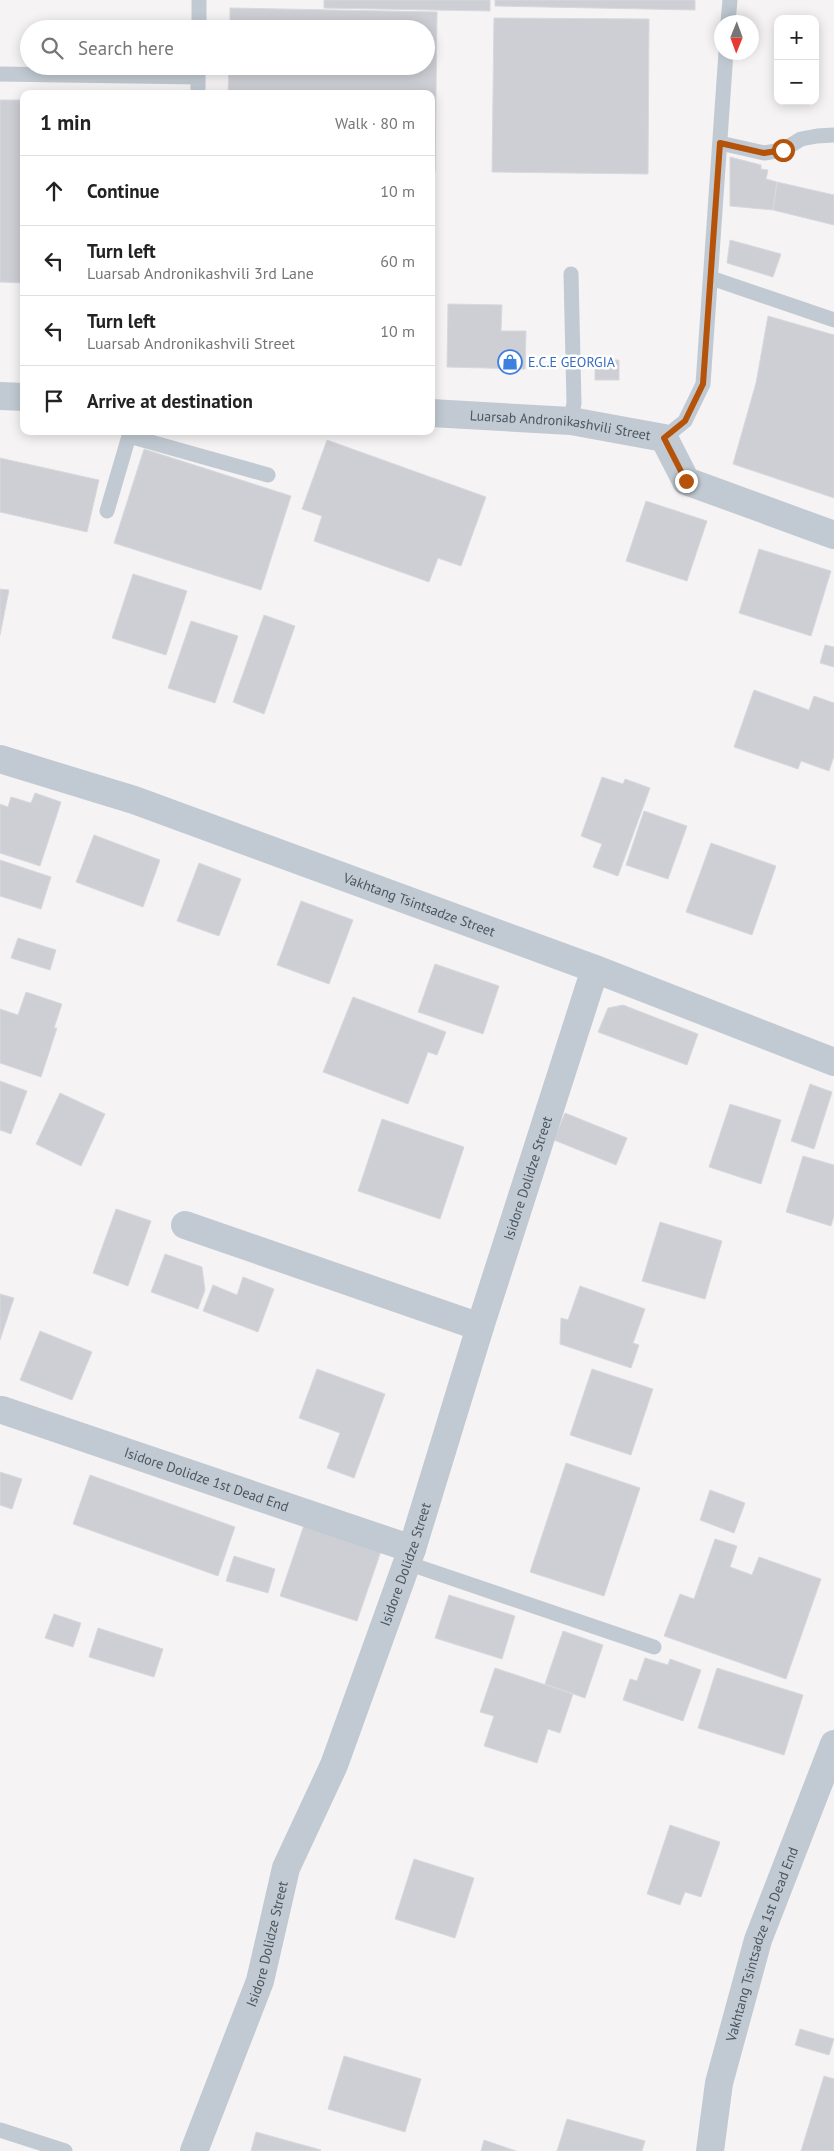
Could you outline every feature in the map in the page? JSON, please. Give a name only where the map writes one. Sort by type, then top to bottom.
[{"type":"street","points":[[0,396],[20,397]]},
{"type":"street","name":"Luarsab Andronikashvili Street","points":[[435,413],[571,421],[664,438],[686,481],[834,535]]},
{"type":"street","name":"Vakhtang Tsintsadze Street","points":[[0,759],[134,800],[594,969],[834,1062]]},
{"type":"street","name":"Isidore Dolidze Street","points":[[194,2151],[260,1981],[286,1868],[334,1765],[410,1556],[480,1327],[594,969]]},
{"type":"street","points":[[185,1225],[480,1327]]},
{"type":"street","name":"Isidore Dolidze 1st Dead End","points":[[2,1410],[410,1556]]},
{"type":"street","name":"Vakhtang Tsintsadze 1st Dead End","points":[[710,2151],[719,2083],[758,1940],[834,1744]]},
{"type":"lane","points":[[199,0],[199,20]]},
{"type":"lane","points":[[729,15],[730,0]]},
{"type":"lane","points":[[664,438],[685,421],[703,384],[725,60]]},
{"type":"lane","points":[[0,74],[20,74]]},
{"type":"lane","points":[[198,75],[198,90]]},
{"type":"lane","points":[[720,143],[764,153],[783,150],[801,139],[834,135]]},
{"type":"lane","points":[[571,274],[574,403],[571,421]]},
{"type":"lane","points":[[711,278],[834,320]]},
{"type":"lane","points":[[106,511],[129,435]]},
{"type":"lane","points":[[132,435],[268,475]]},
{"type":"lane","points":[[410,1556],[654,1647]]},
{"type":"lane","points":[[0,2130],[65,2151]]},
{"type":"building","points":[[324,0],[490,0],[490,11],[324,8]]},
{"type":"building","points":[[495,0],[695,0],[695,10],[495,6]]},
{"type":"building","points":[[230,8],[437,12],[435,172],[435,90],[228,90],[229,75],[435,75],[435,20],[230,20]]},
{"type":"building","points":[[494,18],[649,19],[648,174],[492,172]]},
{"type":"building","points":[[0,100],[20,100],[20,283],[0,282]]},
{"type":"building","points":[[730,157],[761,165],[761,169],[768,170],[766,179],[777,182],[773,210],[730,206]]},
{"type":"building","points":[[777,182],[834,195],[834,225],[773,210]]},
{"type":"building","points":[[730,240],[781,254],[773,277],[727,263]]},
{"type":"building","points":[[448,304],[502,305],[501,331],[526,331],[525,369],[447,367]]},
{"type":"building","points":[[768,316],[834,335],[834,498],[733,464],[756,383]]},
{"type":"building","points":[[595,360],[619,360],[619,380],[595,380]]},
{"type":"building","points":[[327,440],[486,497],[461,566],[438,558],[429,582],[314,541],[322,516],[302,509]]},
{"type":"building","points":[[144,449],[291,496],[261,590],[114,543]]},
{"type":"building","points":[[0,458],[99,480],[87,532],[0,512]]},
{"type":"building","points":[[646,501],[707,521],[687,581],[626,561]]},
{"type":"building","points":[[759,549],[831,571],[811,636],[739,613]]},
{"type":"building","points":[[133,574],[187,591],[166,655],[112,638]]},
{"type":"building","points":[[0,589],[9,590],[0,635]]},
{"type":"building","points":[[264,615],[295,626],[264,714],[233,702]]},
{"type":"building","points":[[191,621],[238,636],[215,703],[168,688]]},
{"type":"building","points":[[825,645],[834,647],[834,667],[820,663]]},
{"type":"building","points":[[754,690],[809,710],[814,696],[834,703],[834,756],[829,771],[801,761],[798,769],[734,747]]},
{"type":"building","points":[[602,777],[623,784],[625,779],[650,788],[618,876],[593,867],[602,844],[581,836]]},
{"type":"building","points":[[35,793],[61,802],[40,866],[0,853],[0,804],[8,807],[11,797],[31,803]]},
{"type":"building","points":[[644,811],[687,826],[668,879],[626,865]]},
{"type":"building","points":[[94,835],[160,860],[143,907],[76,882]]},
{"type":"building","points":[[711,843],[776,866],[752,935],[686,912]]},
{"type":"building","points":[[0,860],[51,877],[41,909],[0,896]]},
{"type":"building","points":[[199,863],[241,879],[219,936],[177,921]]},
{"type":"building","points":[[301,901],[353,920],[329,984],[277,965]]},
{"type":"building","points":[[18,938],[56,950],[50,970],[11,958]]},
{"type":"building","points":[[435,964],[499,986],[483,1034],[418,1012]]},
{"type":"building","points":[[26,992],[62,1004],[54,1028],[57,1028],[41,1077],[0,1063],[0,1009],[18,1015]]},
{"type":"building","points":[[353,997],[446,1032],[437,1055],[428,1052],[408,1104],[323,1072]]},
{"type":"building","points":[[623,1005],[698,1034],[687,1065],[598,1032],[608,1008]]},
{"type":"building","points":[[0,1081],[27,1091],[11,1134],[0,1130]]},
{"type":"building","points":[[810,1084],[832,1092],[814,1149],[791,1141]]},
{"type":"building","points":[[60,1093],[105,1114],[81,1166],[36,1144]]},
{"type":"building","points":[[730,1104],[781,1120],[761,1184],[709,1167]]},
{"type":"building","points":[[565,1113],[627,1138],[616,1165],[554,1140]]},
{"type":"building","points":[[382,1119],[464,1147],[440,1219],[358,1191]]},
{"type":"building","points":[[803,1156],[834,1165],[834,1216],[831,1226],[786,1212]]},
{"type":"building","points":[[116,1209],[151,1221],[128,1286],[93,1273]]},
{"type":"building","points":[[660,1222],[722,1241],[705,1299],[642,1281]]},
{"type":"building","points":[[165,1254],[202,1267],[205,1290],[198,1309],[151,1292]]},
{"type":"building","points":[[243,1277],[274,1289],[258,1332],[203,1311],[213,1285],[237,1295]]},
{"type":"building","points":[[580,1286],[645,1309],[633,1343],[639,1345],[631,1368],[560,1344],[561,1318],[568,1320]]},
{"type":"building","points":[[0,1294],[14,1298],[0,1340]]},
{"type":"building","points":[[40,1331],[92,1352],[72,1400],[20,1380]]},
{"type":"building","points":[[317,1369],[385,1394],[354,1478],[327,1468],[340,1433],[299,1418]]},
{"type":"building","points":[[592,1369],[653,1389],[631,1455],[570,1435]]},
{"type":"building","points":[[566,1463],[640,1488],[604,1596],[530,1572]]},
{"type":"building","points":[[0,1472],[22,1479],[12,1509],[0,1505]]},
{"type":"building","points":[[90,1475],[235,1527],[218,1576],[73,1524]]},
{"type":"building","points":[[710,1490],[745,1503],[734,1533],[700,1520]]},
{"type":"building","points":[[304,1525],[381,1551],[357,1621],[280,1596]]},
{"type":"building","points":[[715,1539],[737,1546],[730,1567],[752,1575],[759,1557],[821,1579],[786,1679],[664,1636],[680,1594],[694,1599]]},
{"type":"building","points":[[234,1556],[275,1569],[268,1593],[226,1581]]},
{"type":"building","points":[[449,1595],[515,1616],[502,1659],[435,1638]]},
{"type":"building","points":[[54,1614],[81,1623],[73,1647],[45,1638]]},
{"type":"building","points":[[98,1628],[163,1649],[154,1677],[89,1657]]},
{"type":"building","points":[[563,1631],[603,1645],[585,1698],[545,1684]]},
{"type":"building","points":[[645,1658],[668,1665],[670,1659],[701,1670],[683,1721],[623,1700],[630,1679],[637,1681]]},
{"type":"building","points":[[495,1668],[573,1694],[560,1733],[548,1729],[537,1763],[484,1746],[494,1716],[480,1712]]},
{"type":"building","points":[[717,1668],[803,1695],[784,1755],[698,1728]]},
{"type":"building","points":[[670,1825],[720,1842],[701,1897],[685,1892],[680,1905],[647,1894]]},
{"type":"building","points":[[414,1859],[474,1878],[455,1938],[395,1919]]},
{"type":"building","points":[[800,2029],[834,2039],[829,2055],[795,2045]]},
{"type":"building","points":[[344,2056],[421,2079],[405,2132],[328,2109]]},
{"type":"building","points":[[824,2076],[834,2079],[834,2151],[801,2151]]},
{"type":"building","points":[[567,2119],[645,2141],[642,2151],[557,2151]]},
{"type":"building","points":[[256,2132],[321,2150],[251,2151]]},
{"type":"building","points":[[484,2140],[516,2151],[481,2151]]},
{"type":"place","name":"E.C.E GEORGIA","points":[[510,362]]},
{"type":"route","points":[[686,481],[664,438],[685,421],[703,384],[720,143],[764,153],[783,150]]}]
